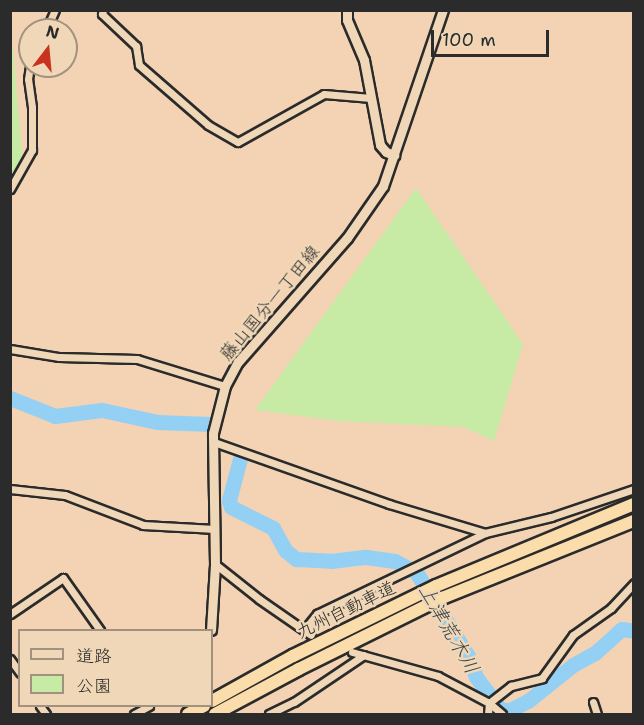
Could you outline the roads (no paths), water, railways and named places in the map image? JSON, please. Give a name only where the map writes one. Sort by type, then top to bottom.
[{"type":"highway","name":"九州自動車道","points":[[213,700],[293,656],[436,586],[633,504]]},
{"type":"highway","name":"九州自動車道","points":[[215,714],[442,598],[633,521]]},
{"type":"main road","points":[[347,10],[347,20],[364,60],[380,145],[386,152],[394,155]]},
{"type":"main road","name":"藤山国分一丁田線","points":[[211,629],[216,564],[213,442],[216,416],[225,386],[252,345],[347,238],[383,186],[443,10]]},
{"type":"street","points":[[100,12],[136,46],[139,65],[208,125],[238,142],[324,94],[372,98]]},
{"type":"street","points":[[10,189],[32,150],[32,107],[28,78]]},
{"type":"street","points":[[10,349],[59,357],[137,359],[225,386]]},
{"type":"street","points":[[213,442],[389,504],[484,533]]},
{"type":"street","points":[[10,489],[65,495],[143,525],[215,529]]},
{"type":"street","points":[[304,630],[317,614],[484,533],[551,517],[633,489]]},
{"type":"street","points":[[216,564],[259,599],[311,635]]},
{"type":"street","points":[[10,614],[63,578],[99,629]]},
{"type":"street","points":[[488,714],[489,703],[511,686],[542,678],[573,635],[611,608],[633,583]]},
{"type":"street","points":[[352,652],[438,676],[489,703],[502,714]]},
{"type":"street","points":[[269,714],[294,702],[364,655]]},
{"type":"street","points":[[592,702],[597,714]]},
{"type":"waterway","name":"上津荒木川","points":[[10,398],[55,416],[102,410],[157,422],[211,424]]},
{"type":"waterway","name":"上津荒木川","points":[[241,455],[229,500],[231,507],[273,528],[286,551],[296,559],[331,561],[366,557],[395,561],[416,572],[468,656],[476,677],[501,710],[510,710],[528,701],[573,665],[595,653],[622,629],[634,631]]}]
